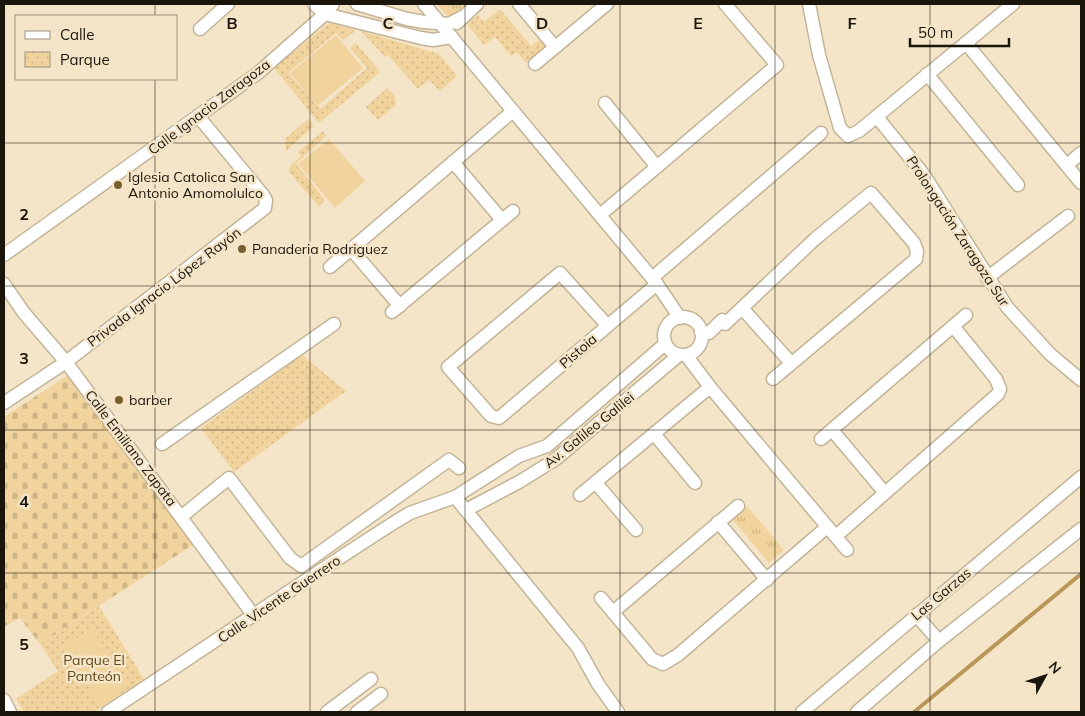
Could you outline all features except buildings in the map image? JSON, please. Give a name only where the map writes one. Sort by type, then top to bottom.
[{"type":"street","points":[[200,29],[228,4]]},
{"type":"street","points":[[314,4],[325,14],[404,34],[433,40],[452,37]]},
{"type":"street","name":"Calle Ignacio Zaragoza","points":[[4,255],[258,73],[325,14],[333,4]]},
{"type":"street","points":[[357,4],[407,19],[449,24],[462,17],[478,4]]},
{"type":"street","points":[[424,4],[654,281],[680,318]]},
{"type":"street","points":[[519,4],[555,47]]},
{"type":"street","points":[[535,64],[607,4]]},
{"type":"street","points":[[600,215],[777,65],[725,4]]},
{"type":"street","points":[[809,4],[819,54],[840,128],[848,136],[859,131],[877,117],[1013,4]]},
{"type":"street","points":[[366,23],[371,8]]},
{"type":"street","points":[[452,37],[453,28],[462,17]]},
{"type":"street","points":[[404,34],[407,19]]},
{"type":"street","points":[[966,43],[1081,183]]},
{"type":"street","points":[[928,74],[1018,185]]},
{"type":"street","points":[[605,103],[657,167]]},
{"type":"street","points":[[330,267],[513,111]]},
{"type":"street","name":"Privada Ignacio López Rayón","points":[[4,403],[66,362],[261,213],[265,208],[266,200],[198,116]]},
{"type":"street","name":"Prolongación Zaragoza Sur","points":[[877,117],[924,175],[1007,308],[1050,354],[1081,380]]},
{"type":"street","points":[[859,131],[876,130],[895,137]]},
{"type":"street","name":"Pistoia","points":[[607,325],[560,273],[448,367],[492,416],[499,418],[607,325],[821,132]]},
{"type":"street","points":[[1067,165],[1081,153]]},
{"type":"street","points":[[453,162],[502,220]]},
{"type":"street","points":[[773,379],[916,258],[917,251],[914,243],[872,193],[815,239],[725,324],[722,320],[708,333],[701,332],[689,320],[680,318],[667,325],[663,337],[665,344],[683,355],[847,550]]},
{"type":"street","points":[[351,249],[396,309],[512,211]]},
{"type":"street","points":[[987,278],[1068,216]]},
{"type":"street","name":"Calle Emiliano Zapata","points":[[4,284],[24,313],[66,362],[182,516],[254,616]]},
{"type":"street","points":[[742,308],[791,363]]},
{"type":"street","points":[[821,439],[966,315]]},
{"type":"street","points":[[162,444],[334,324]]},
{"type":"street","points":[[601,598],[652,659],[662,664],[678,655],[767,580],[885,493],[993,400],[1000,389],[996,379],[953,326]]},
{"type":"street","points":[[683,355],[698,348],[702,341],[701,332]]},
{"type":"street","points":[[556,459],[547,446],[665,344]]},
{"type":"street","name":"Av. Galileo Galilei","points":[[466,510],[519,482],[556,459],[683,355]]},
{"type":"street","points":[[580,495],[710,387]]},
{"type":"street","points":[[832,430],[885,493]]},
{"type":"street","points":[[654,435],[695,484]]},
{"type":"street","name":"Calle Vicente Guerrero","points":[[108,712],[254,616],[291,588],[395,522],[410,513],[455,497],[519,456],[547,446]]},
{"type":"street","points":[[182,516],[229,478],[290,558],[301,566],[454,464]]},
{"type":"street","points":[[508,464],[519,482]]},
{"type":"street","name":"Las Garzas","points":[[802,712],[1081,477]]},
{"type":"street","points":[[596,483],[636,530]]},
{"type":"street","points":[[455,497],[573,642],[598,684],[618,712]]},
{"type":"street","points":[[613,612],[738,506]]},
{"type":"street","points":[[718,522],[767,580]]},
{"type":"street","points":[[858,712],[939,641],[1081,529]]},
{"type":"street","points":[[916,615],[939,641]]},
{"type":"street","points":[[328,712],[371,679]]},
{"type":"street","points":[[356,712],[381,694]]},
{"type":"street","points":[[4,700],[10,712]]},
{"type":"green space","points":[[437,4],[467,4],[449,18]]},
{"type":"green space","points":[[500,9],[531,46],[540,39],[546,46],[526,63],[517,52],[511,56],[495,37],[484,45],[467,24],[478,15],[484,22]]},
{"type":"green space","points":[[329,23],[356,30],[343,40],[336,33],[288,73],[320,109],[367,68],[350,48],[356,43],[380,72],[319,123],[274,68]]},
{"type":"green space","points":[[361,31],[439,54],[457,76],[440,91],[429,80],[418,89],[388,55],[385,57]]},
{"type":"green space","points":[[336,35],[363,68],[317,106],[290,73]]},
{"type":"green space","points":[[387,88],[395,96],[396,105],[378,120],[366,107]]},
{"type":"green space","points":[[308,119],[314,126],[286,151],[285,139]]},
{"type":"green space","points":[[323,131],[326,136],[296,164],[325,200],[319,207],[289,172],[290,166],[301,156],[298,152]]},
{"type":"green space","points":[[329,139],[365,181],[335,208],[298,164]]},
{"type":"green space","points":[[302,355],[346,391],[234,472],[201,428]]},
{"type":"green space","points":[[68,375],[193,545],[40,644],[20,618],[4,627],[4,417]]},
{"type":"green space","points":[[747,506],[784,550],[769,563],[732,519]]},
{"type":"green space","name":"Parque El Panteón","points":[[99,606],[144,679],[94,712],[24,712],[16,699],[58,671],[40,644]]},
{"type":"green space","points":[[92,629],[129,686],[100,705],[62,647]]},
{"type":"waterway","points":[[914,712],[1081,574]]},
{"type":"place","name":"Iglesia Catolica San Antonio Amomolulco","points":[[118,185]]},
{"type":"place","name":"Panaderia Rodriguez","points":[[242,249]]},
{"type":"place","name":"barber","points":[[119,400]]}]
